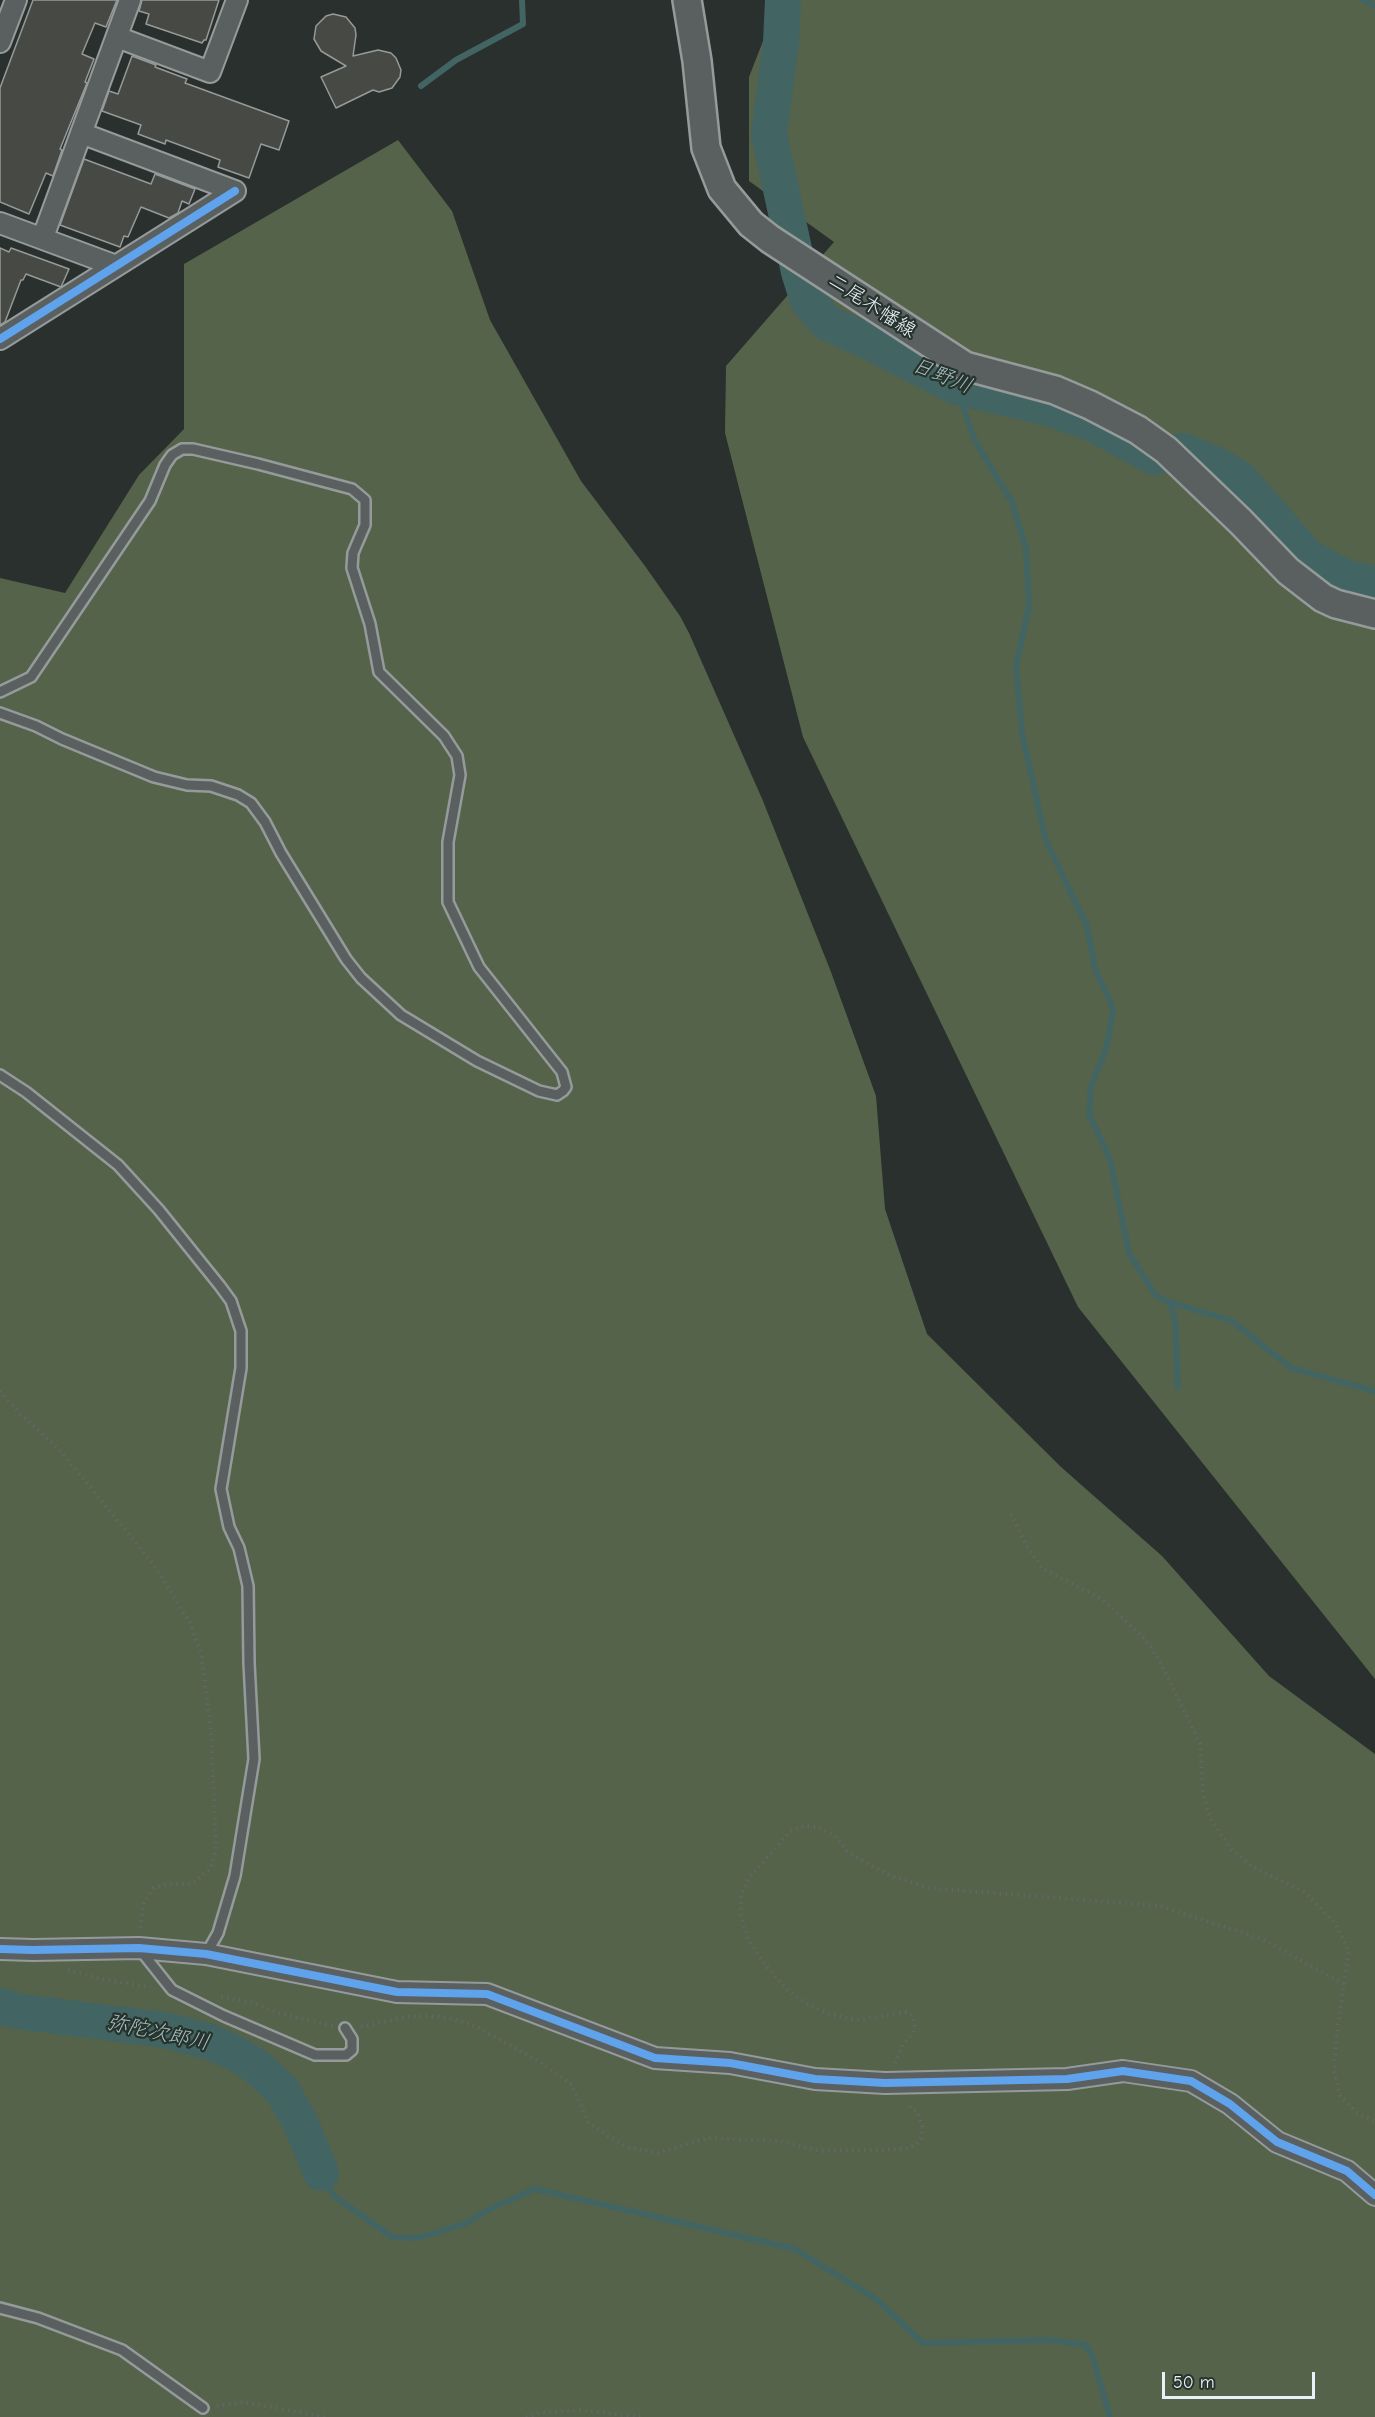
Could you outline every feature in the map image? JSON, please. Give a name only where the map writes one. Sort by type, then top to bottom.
[{"type":"main road","name":"二尾木幡線","points":[[687,0],[697,61],[706,148],[722,189],[751,224],[770,239],[965,366],[1055,390],[1138,430],[1171,456],[1241,522],[1288,571],[1323,598],[1336,604],[1375,614]]},
{"type":"street","points":[[0,42],[16,0]]},
{"type":"street","points":[[43,237],[130,0]]},
{"type":"street","points":[[117,37],[210,72],[237,0]]},
{"type":"street","points":[[0,339],[236,191],[81,133]]},
{"type":"street","points":[[0,223],[43,237],[116,266]]},
{"type":"street","points":[[0,1949],[139,1948],[206,1954],[397,1992],[487,1994],[655,2058],[730,2063],[815,2079],[890,2083],[1067,2079],[1123,2071],[1191,2081],[1230,2104],[1277,2142],[1347,2171],[1375,2195]]},
{"type":"lane","points":[[0,692],[31,678],[150,501],[165,465],[172,455],[182,449],[193,449],[352,489],[365,500],[365,525],[353,553],[352,568],[370,624],[379,672],[444,736],[457,756],[460,775],[448,842],[448,902],[479,967],[562,1072],[566,1087],[557,1095],[538,1091],[477,1061],[401,1015],[361,978],[346,958],[280,853],[265,822],[251,803],[238,795],[211,786],[187,785],[154,777],[36,726],[0,713]]},
{"type":"lane","points":[[0,1075],[26,1092],[118,1165],[159,1210],[220,1286],[231,1301],[241,1331],[241,1368],[221,1489],[229,1527],[238,1548],[248,1586],[254,1759],[235,1876],[218,1933],[206,1954]]},
{"type":"lane","points":[[139,1948],[172,1990],[224,2016],[315,2055],[340,2056],[352,2050],[352,2039],[345,2028]]},
{"type":"lane","points":[[0,2308],[39,2318],[122,2350],[203,2408]]},
{"type":"path","points":[[0,1391],[20,1414],[57,1447],[154,1565],[190,1623],[201,1653],[211,1730],[218,1835],[216,1847],[211,1868],[193,1884],[154,1888],[144,1901],[139,1948]]},
{"type":"path","points":[[1011,1514],[1027,1546],[1043,1569],[1102,1599],[1146,1639],[1162,1665],[1200,1744],[1203,1794],[1210,1818],[1232,1850],[1253,1867],[1306,1893],[1335,1923],[1349,1951],[1336,2031],[1334,2071],[1340,2095],[1356,2112],[1375,2122]]},
{"type":"path","points":[[218,1997],[251,2002],[278,2013],[345,2028],[357,2028],[405,2017],[448,2018],[471,2024],[537,2060],[565,2079],[572,2085],[588,2122],[630,2148],[658,2153],[707,2138],[780,2141],[820,2151],[904,2149],[915,2145],[921,2139],[921,2127],[918,2113],[911,2106],[891,2095],[890,2083],[895,2063],[903,2046],[913,2033],[915,2024],[912,2016],[906,2012],[855,2020],[809,2005],[788,1991],[766,1966],[746,1936],[741,1915],[741,1895],[749,1878],[791,1831],[805,1826],[818,1827],[835,1836],[847,1851],[885,1872],[930,1888],[1161,1906],[1264,1940],[1344,1984]]},
{"type":"path","points":[[33,1950],[67,1970],[101,1979],[172,1990]]},
{"type":"path","points":[[203,2408],[243,2402],[325,2417]]},
{"type":"path","points":[[526,2417],[539,2413],[579,2410],[642,2417]]},
{"type":"green space","points":[[779,0],[1375,0],[1375,1679],[1078,1307],[803,737],[725,433],[726,366],[834,242],[749,181],[749,77]]},
{"type":"green space","points":[[398,140],[452,211],[490,320],[581,481],[645,566],[680,616],[689,633],[763,801],[831,972],[876,1096],[885,1209],[927,1334],[1061,1467],[1162,1556],[1269,1676],[1375,1754],[1375,2417],[0,2417],[0,578],[65,593],[139,475],[184,429],[184,264]]},
{"type":"building","points":[[33,0],[117,0],[106,27],[95,23],[82,54],[94,59],[85,82],[87,83],[60,149],[62,150],[53,176],[46,173],[29,214],[0,202],[0,88]]},
{"type":"building","points":[[142,0],[219,0],[206,40],[202,43],[146,24],[149,14],[139,11]]},
{"type":"building","points":[[333,14],[346,17],[355,28],[353,56],[378,50],[391,53],[396,58],[401,70],[400,77],[392,88],[379,92],[373,90],[336,108],[321,77],[346,66],[321,51],[314,39],[316,26],[326,16]]},
{"type":"building","points":[[132,56],[187,79],[185,83],[289,121],[279,150],[261,144],[249,178],[218,167],[220,160],[166,140],[165,144],[138,134],[141,125],[102,111],[109,91],[118,94]]},
{"type":"building","points":[[84,159],[151,184],[155,174],[195,189],[189,204],[182,201],[178,213],[169,218],[141,207],[128,237],[124,236],[120,247],[60,225]]},
{"type":"building","points":[[0,248],[9,252],[11,248],[69,269],[61,287],[26,274],[21,280],[5,322],[0,325]]},
{"type":"waterway","points":[[421,86],[456,60],[523,24],[522,0]]},
{"type":"waterway","name":"日野川","points":[[783,0],[781,42],[769,134],[799,272],[808,301],[827,323],[872,343],[956,387],[1048,408],[1091,423],[1154,457],[1184,451],[1217,465],[1240,479],[1308,557],[1347,578],[1375,584]]},
{"type":"waterway","points":[[1363,0],[1375,6]]},
{"type":"waterway","points":[[956,387],[975,441],[1012,502],[1026,548],[1029,607],[1016,665],[1022,734],[1046,841],[1087,926],[1095,969],[1113,1008],[1107,1046],[1091,1087],[1089,1114],[1110,1159],[1129,1253],[1156,1296],[1232,1321],[1291,1368],[1375,1391]]},
{"type":"waterway","points":[[1170,1302],[1175,1320],[1178,1387]]},
{"type":"waterway","name":"弥陀次郎川","points":[[0,2006],[16,2011],[164,2030],[211,2042],[235,2053],[256,2066],[283,2091],[301,2124],[321,2173]]},
{"type":"waterway","points":[[321,2173],[334,2196],[392,2237],[418,2238],[464,2224],[490,2209],[535,2189],[795,2249],[876,2299],[923,2343],[1049,2340],[1086,2345],[1093,2358],[1110,2417]]},
{"type":"cycle path","points":[[0,339],[235,191]]},
{"type":"cycle path","points":[[0,1949],[139,1948],[206,1954],[397,1992],[487,1994],[655,2058],[730,2063],[815,2079],[885,2083],[1067,2079],[1123,2071],[1191,2081],[1230,2104],[1277,2142],[1347,2171],[1375,2195]]}]
